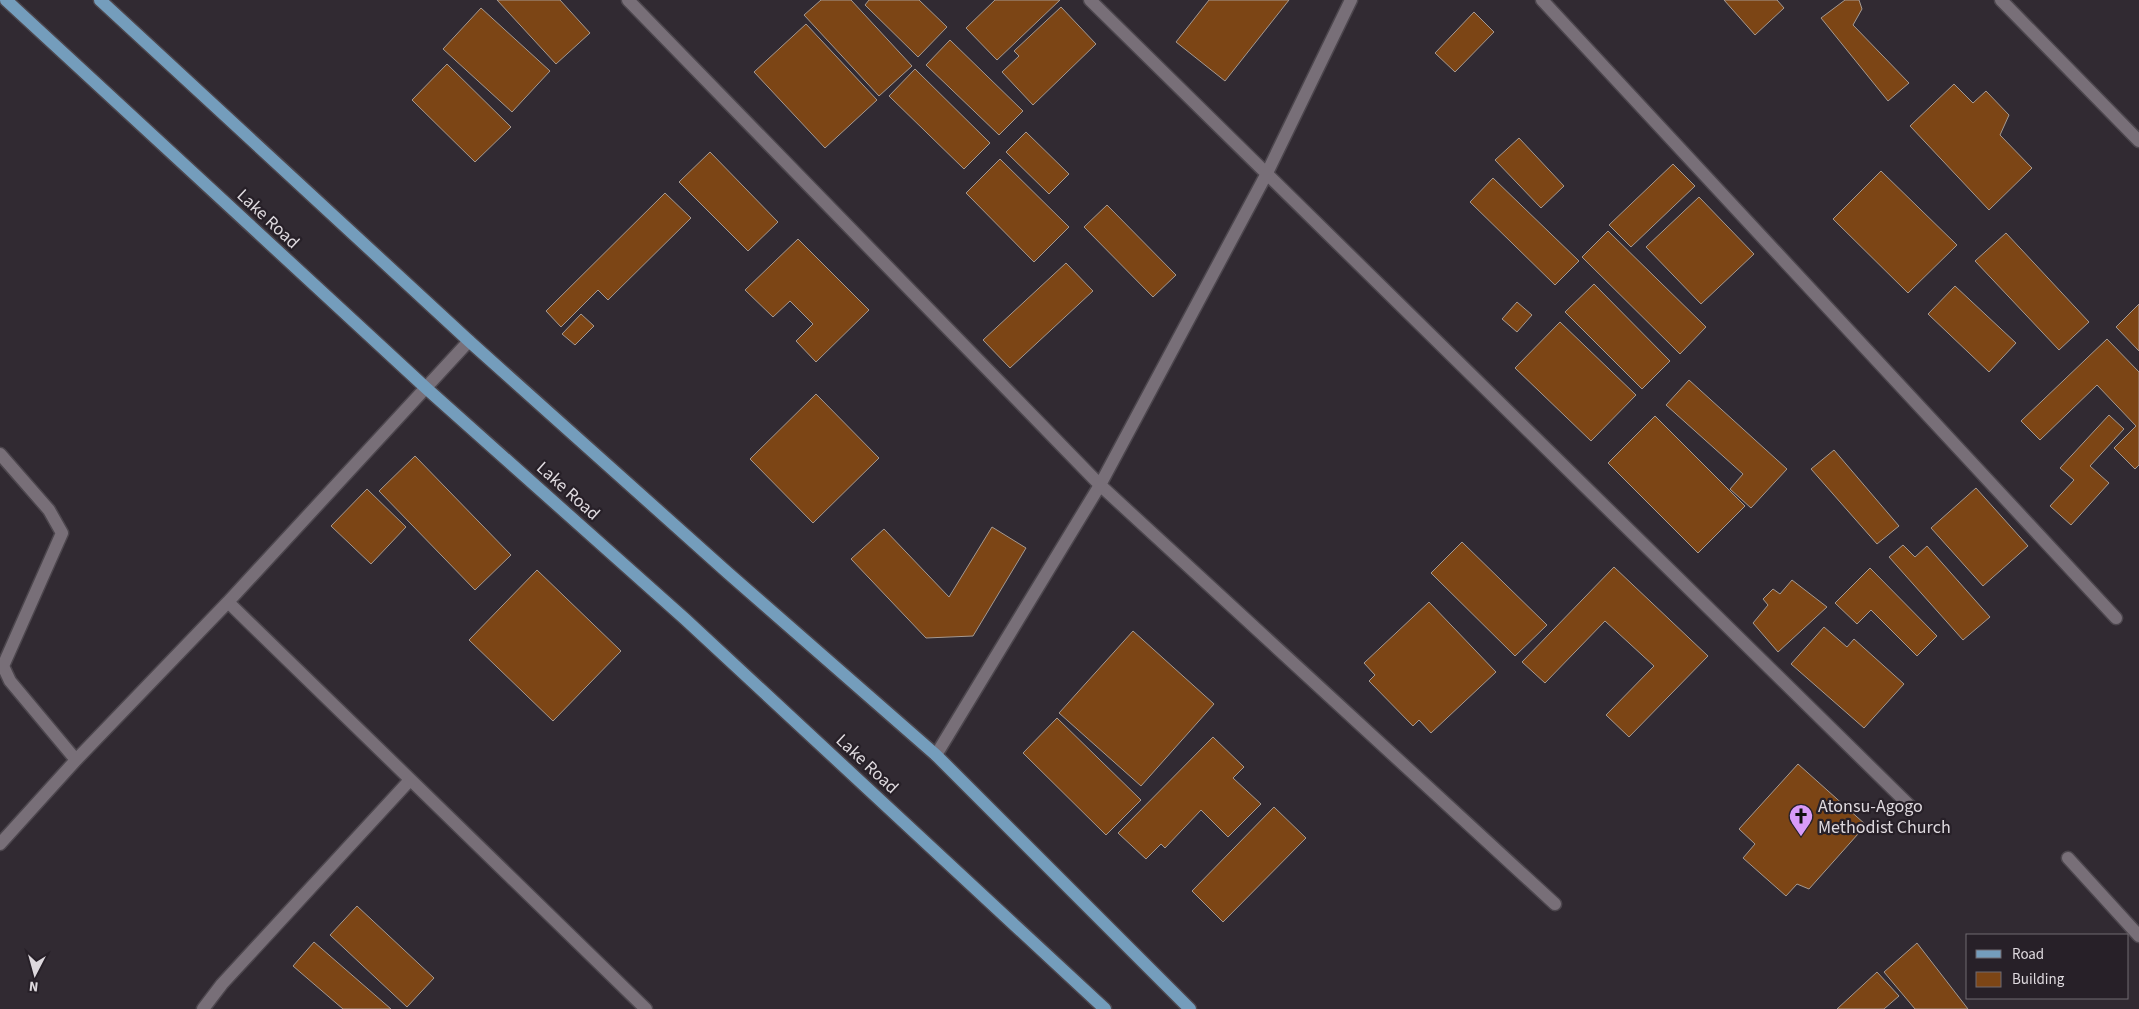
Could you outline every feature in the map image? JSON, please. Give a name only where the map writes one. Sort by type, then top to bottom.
[{"type":"main road","name":"Lake Road","points":[[6,0],[426,388],[684,618],[1105,1009]]},
{"type":"main road","points":[[100,0],[469,341],[728,573],[936,755],[1190,1009]]},
{"type":"street","points":[[628,0],[1100,485],[1555,904]]},
{"type":"street","points":[[1090,0],[1910,806]]},
{"type":"street","points":[[936,755],[1100,485],[1266,175],[1351,0]]},
{"type":"street","points":[[1542,0],[2116,618]]},
{"type":"street","points":[[2001,0],[2139,141]]},
{"type":"street","points":[[0,844],[76,760],[228,602],[469,341]]},
{"type":"street","points":[[0,454],[49,510],[62,533],[2,666],[10,681],[76,760]]},
{"type":"street","points":[[228,602],[646,1009]]},
{"type":"street","points":[[203,1009],[222,984],[410,780]]},
{"type":"street","points":[[2068,858],[2139,936]]},
{"type":"building","points":[[497,0],[560,0],[590,33],[556,64]]},
{"type":"building","points":[[821,0],[851,0],[912,66],[879,96],[804,15]]},
{"type":"building","points":[[869,0],[919,0],[947,27],[918,57],[865,5]]},
{"type":"building","points":[[995,0],[1060,0],[997,60],[966,28]]},
{"type":"building","points":[[1209,0],[1289,0],[1225,81],[1176,42]]},
{"type":"building","points":[[1724,0],[1777,0],[1784,8],[1755,35]]},
{"type":"building","points":[[1845,0],[1859,0],[1862,9],[1853,25],[1909,83],[1888,101],[1821,18]]},
{"type":"building","points":[[1061,7],[1096,44],[1033,105],[1002,72],[1019,56],[1014,51]]},
{"type":"building","points":[[481,8],[550,71],[512,112],[443,49]]},
{"type":"building","points":[[1474,12],[1494,32],[1455,72],[1435,53]]},
{"type":"building","points":[[806,24],[877,100],[825,148],[754,72]]},
{"type":"building","points":[[950,40],[1023,111],[999,135],[926,65]]},
{"type":"building","points":[[447,64],[511,127],[475,162],[412,100]]},
{"type":"building","points":[[915,69],[990,143],[964,169],[889,96]]},
{"type":"building","points":[[1954,84],[1973,103],[1986,91],[2009,115],[2000,135],[2032,168],[1989,210],[1910,126]]},
{"type":"building","points":[[1026,132],[1069,174],[1049,194],[1006,152]]},
{"type":"building","points":[[1519,138],[1564,186],[1541,208],[1495,160]]},
{"type":"building","points":[[710,152],[778,222],[748,251],[679,182]]},
{"type":"building","points":[[1000,159],[1069,227],[1034,262],[966,193]]},
{"type":"building","points":[[1673,164],[1695,186],[1631,247],[1609,225]]},
{"type":"building","points":[[1881,171],[1957,245],[1908,293],[1833,219]]},
{"type":"building","points":[[1493,178],[1579,261],[1555,285],[1470,202]]},
{"type":"building","points":[[665,193],[691,218],[608,300],[598,290],[561,327],[546,311]]},
{"type":"building","points":[[1699,197],[1754,254],[1701,304],[1646,247]]},
{"type":"building","points":[[1107,205],[1176,275],[1153,297],[1084,227]]},
{"type":"building","points":[[1608,231],[1706,327],[1680,354],[1582,257]]},
{"type":"building","points":[[2006,233],[2089,322],[2059,350],[1975,261]]},
{"type":"building","points":[[798,239],[869,310],[816,362],[796,341],[813,324],[790,301],[773,317],[745,290]]},
{"type":"building","points":[[1066,263],[1093,291],[1010,368],[983,340]]},
{"type":"building","points":[[1594,284],[1670,361],[1642,389],[1565,312]]},
{"type":"building","points":[[1955,286],[2016,343],[1989,372],[1928,314]]},
{"type":"building","points":[[1517,302],[1532,315],[1517,332],[1502,319]]},
{"type":"building","points":[[2139,304],[2139,351],[2116,327]]},
{"type":"building","points":[[581,314],[594,326],[575,345],[562,334]]},
{"type":"building","points":[[1560,322],[1636,395],[1591,441],[1515,368]]},
{"type":"building","points":[[2107,339],[2139,372],[2139,465],[2135,469],[2114,448],[2136,426],[2097,385],[2040,440],[2021,421]]},
{"type":"building","points":[[1689,380],[1787,469],[1751,508],[1730,489],[1743,474],[1666,405]]},
{"type":"building","points":[[816,394],[879,458],[813,523],[750,459]]},
{"type":"building","points":[[2109,415],[2124,429],[2090,466],[2109,483],[2071,525],[2050,506],[2074,480],[2060,468]]},
{"type":"building","points":[[1655,416],[1745,506],[1698,553],[1608,463]]},
{"type":"building","points":[[1834,450],[1899,526],[1877,544],[1811,469]]},
{"type":"building","points":[[415,456],[511,555],[475,590],[379,491]]},
{"type":"building","points":[[1976,488],[2028,546],[1983,586],[1931,528]]},
{"type":"building","points":[[367,489],[406,527],[371,564],[331,526]]},
{"type":"building","points":[[992,527],[1026,548],[973,636],[926,638],[851,559],[884,529],[949,597]]},
{"type":"building","points":[[1462,542],[1547,625],[1515,656],[1431,573]]},
{"type":"building","points":[[1903,545],[1915,557],[1927,546],[1990,617],[1963,640],[1889,557]]},
{"type":"building","points":[[1614,567],[1708,656],[1629,737],[1606,715],[1654,666],[1605,621],[1545,683],[1522,662]]},
{"type":"building","points":[[1870,568],[1937,636],[1917,656],[1871,610],[1857,624],[1835,603]]},
{"type":"building","points":[[537,570],[621,651],[553,721],[469,640]]},
{"type":"building","points":[[1792,580],[1827,607],[1778,652],[1753,623],[1768,605],[1763,599],[1773,589],[1780,594]]},
{"type":"building","points":[[1429,602],[1496,672],[1431,733],[1419,720],[1413,726],[1369,681],[1375,675],[1364,663]]},
{"type":"building","points":[[1824,627],[1847,647],[1854,639],[1904,684],[1864,728],[1791,664]]},
{"type":"building","points":[[1133,631],[1214,704],[1141,786],[1059,713]]},
{"type":"building","points":[[1057,718],[1141,800],[1106,835],[1023,753]]},
{"type":"building","points":[[1213,737],[1244,767],[1233,778],[1261,804],[1228,837],[1201,810],[1165,848],[1161,844],[1146,859],[1118,833]]},
{"type":"building","name":"Atonsu-Agogo Methodist Church","points":[[1798,764],[1866,825],[1809,889],[1797,884],[1786,896],[1743,858],[1755,844],[1739,829]]},
{"type":"building","points":[[1274,807],[1306,838],[1223,922],[1192,891]]},
{"type":"building","points":[[357,906],[434,978],[407,1007],[330,935]]},
{"type":"building","points":[[314,942],[391,1009],[343,1009],[293,966]]},
{"type":"building","points":[[1917,943],[1968,1009],[1915,1009],[1884,972]]},
{"type":"building","points":[[1877,972],[1899,996],[1884,1009],[1837,1009]]},
{"type":"place","name":"Atonsu-Agogo Methodist Church","points":[[1801,837]]}]
